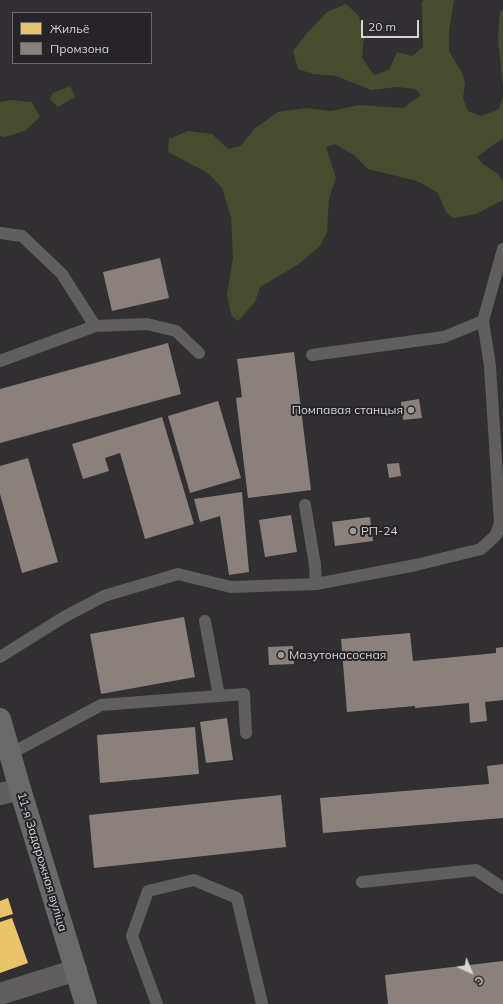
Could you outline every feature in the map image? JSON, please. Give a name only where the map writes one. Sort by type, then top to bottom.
[{"type":"main road","name":"11-я Задарожная вуліца","points":[[0,719],[10,754],[10,791],[76,970],[86,1004]]},
{"type":"street","points":[[0,994],[76,970]]},
{"type":"lane","points":[[0,233],[22,236],[62,274],[95,326]]},
{"type":"lane","points":[[0,657],[64,617],[104,596],[178,574],[231,587],[316,584],[416,565],[481,549],[496,535],[500,523],[490,366],[483,320],[503,249]]},
{"type":"lane","points":[[312,355],[444,337],[483,320]]},
{"type":"lane","points":[[0,361],[95,326],[148,324],[176,331],[199,353]]},
{"type":"lane","points":[[305,505],[315,565],[316,584]]},
{"type":"lane","points":[[205,620],[219,696]]},
{"type":"lane","points":[[10,754],[101,705],[244,694],[246,733]]},
{"type":"lane","points":[[362,882],[476,870],[503,888]]},
{"type":"lane","points":[[157,1004],[132,936],[148,892],[194,880],[237,898],[262,1004]]},
{"type":"green space","points":[[424,0],[454,0],[449,31],[449,51],[462,73],[465,84],[463,98],[468,111],[481,116],[499,109],[503,96],[503,139],[477,157],[483,164],[498,174],[503,181],[503,200],[476,214],[453,218],[446,212],[438,193],[417,181],[368,169],[354,155],[335,144],[326,147],[336,178],[329,198],[327,232],[320,246],[299,264],[260,287],[255,302],[238,321],[231,315],[227,294],[233,257],[231,217],[222,188],[208,173],[168,152],[169,139],[188,131],[212,134],[228,149],[241,146],[254,129],[278,112],[306,108],[331,111],[359,105],[403,108],[421,95],[415,89],[398,87],[371,90],[336,76],[313,74],[298,69],[293,51],[327,12],[346,4],[359,16],[364,38],[362,58],[374,75],[389,70],[397,52],[412,56],[423,47],[422,2]]},
{"type":"green space","points":[[503,10],[503,88],[498,39],[500,12]]},
{"type":"green space","points":[[70,86],[75,97],[58,107],[50,99],[53,93]]},
{"type":"green space","points":[[12,100],[32,102],[40,117],[25,131],[4,137],[0,136],[0,102]]},
{"type":"building: Жильё","points":[[8,898],[13,914],[0,918],[0,901]]},
{"type":"building: Жильё","points":[[12,918],[28,963],[0,973],[0,922]]},
{"type":"building: Промзона","points":[[160,258],[169,298],[112,311],[103,272]]},
{"type":"building: Промзона","points":[[168,343],[181,394],[0,443],[0,389]]},
{"type":"building: Промзона","points":[[294,352],[311,490],[248,498],[236,398],[242,397],[237,359]]},
{"type":"building: Промзона","name":"Помпавая станцыя","points":[[419,399],[422,418],[403,420],[401,402]]},
{"type":"building: Промзона","points":[[218,401],[241,478],[190,493],[168,416]]},
{"type":"building: Промзона","points":[[162,417],[194,524],[145,539],[120,453],[105,458],[109,471],[83,479],[72,444]]},
{"type":"building: Промзона","points":[[28,458],[58,562],[22,573],[0,494],[0,466]]},
{"type":"building: Промзона","points":[[399,463],[401,476],[389,478],[387,464]]},
{"type":"building: Промзона","points":[[242,492],[249,572],[229,575],[220,516],[200,522],[194,499]]},
{"type":"building: Промзона","points":[[291,515],[297,552],[265,557],[259,520]]},
{"type":"building: Промзона","name":"РП-24","points":[[370,517],[373,541],[335,546],[332,522]]},
{"type":"building: Промзона","points":[[184,617],[195,677],[101,694],[90,634]]},
{"type":"building: Промзона","points":[[410,633],[413,661],[496,653],[496,648],[503,647],[503,700],[485,702],[487,721],[470,723],[469,703],[347,712],[341,639]]},
{"type":"building: Промзона","name":"Мазутонасосная","points":[[293,646],[294,664],[269,665],[268,647]]},
{"type":"building: Промзона","points":[[227,718],[233,760],[206,763],[200,722]]},
{"type":"building: Промзона","points":[[195,727],[199,774],[100,783],[97,735]]},
{"type":"building: Промзона","points":[[503,764],[503,818],[323,833],[320,798],[489,784],[487,766]]},
{"type":"building: Промзона","points":[[281,795],[286,847],[94,868],[89,815]]},
{"type":"building: Промзона","points":[[503,961],[503,1004],[388,1004],[385,975]]},
{"type":"place","name":"Помпавая станцыя","points":[[411,410]]},
{"type":"place","name":"РП-24","points":[[353,531]]},
{"type":"place","name":"Мазутонасосная","points":[[281,655]]}]
